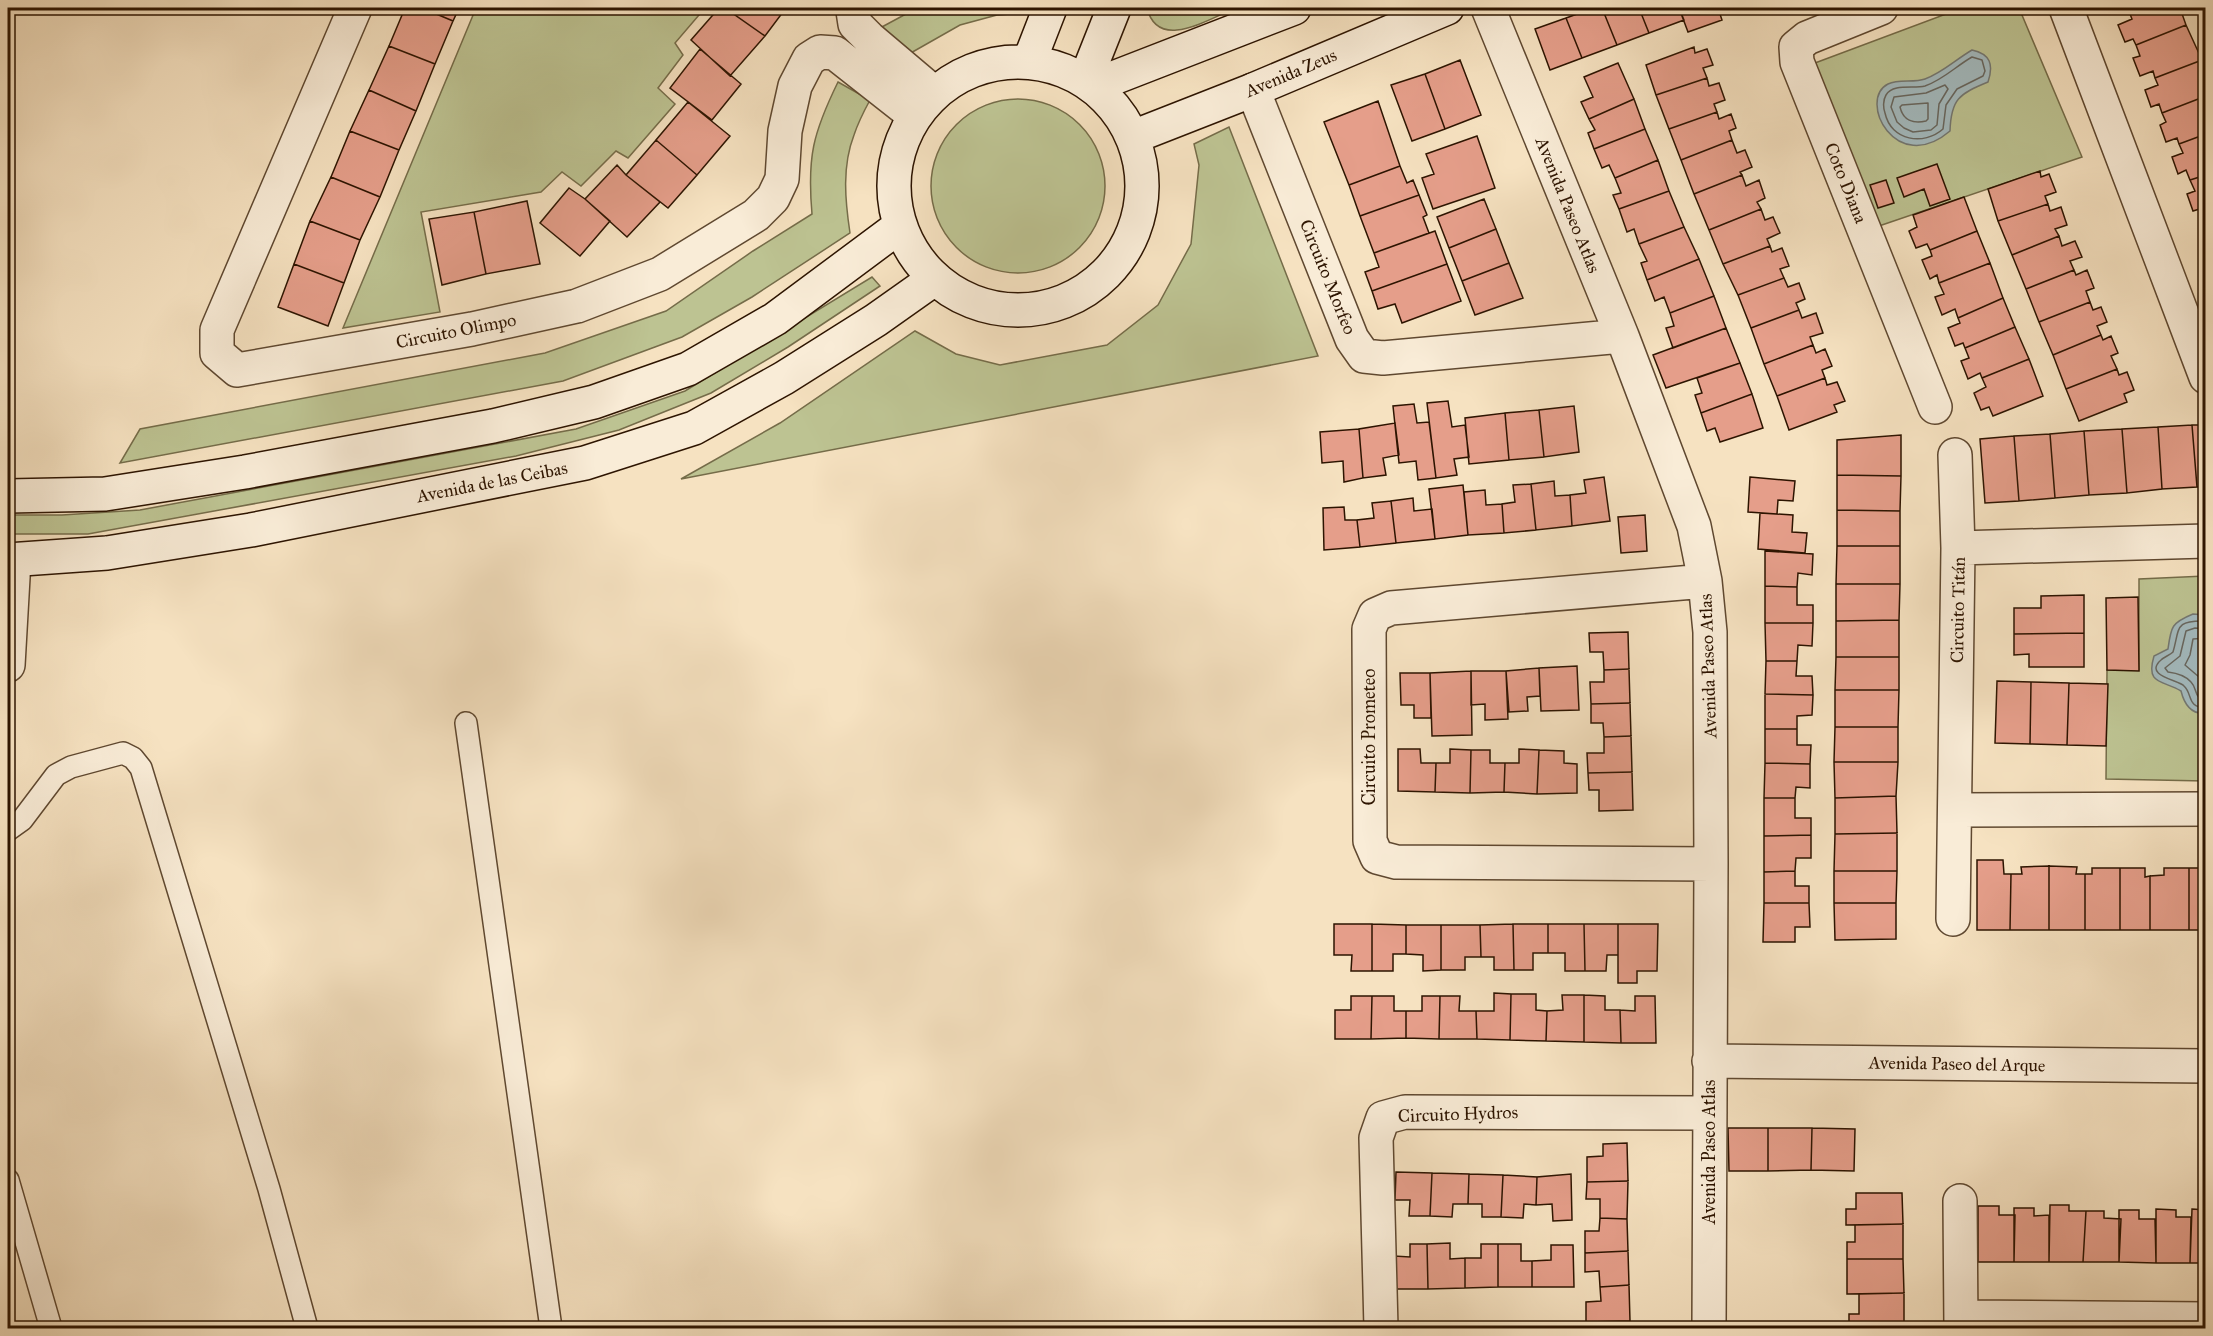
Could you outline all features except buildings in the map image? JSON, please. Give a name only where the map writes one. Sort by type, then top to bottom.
[{"type":"street","name":"Circuito Olimpo","points":[[355,8],[217,330],[217,353],[237,370],[472,329],[577,306],[660,274],[756,215],[773,198],[782,179],[785,131],[795,86],[809,59],[820,52],[835,54],[925,105]]},
{"type":"street","points":[[855,8],[853,11],[855,24],[925,105]]},
{"type":"street","points":[[1029,62],[1050,8]]},
{"type":"street","points":[[1089,83],[1114,8]]},
{"type":"street","points":[[1089,83],[1294,8]]},
{"type":"street","name":"Avenida Zeus","points":[[1133,137],[1253,90],[1448,8]]},
{"type":"street","name":"Avenida Paseo Atlas","points":[[1488,8],[1622,336],[1694,526],[1705,581],[1710,632],[1709,1329]]},
{"type":"street","name":"Coto Diana","points":[[1881,8],[1807,38],[1796,47],[1797,62],[1935,407]]},
{"type":"street","points":[[2066,8],[2205,377]]},
{"type":"street","points":[[1029,62],[1058,68],[1089,83],[1116,108],[1133,137],[1143,177],[1138,219],[1120,257],[1091,287],[1053,305],[1011,310],[969,301],[934,279],[914,254],[900,226],[894,168],[925,105],[963,75],[995,63],[1029,62]]},
{"type":"street","name":"Circuito Morfeo","points":[[1253,90],[1352,339],[1364,356],[1383,358],[1622,336]]},
{"type":"street","points":[[8,496],[105,494],[245,472],[493,426],[594,402],[688,369],[775,319],[900,226]]},
{"type":"street","name":"Avenida de las Ceibas","points":[[11,560],[107,553],[251,530],[585,463],[694,428],[784,378],[876,320],[934,279]]},
{"type":"street","points":[[1955,455],[1958,548]]},
{"type":"street","name":"Circuito Titán","points":[[1953,919],[1958,548],[2205,541]]},
{"type":"street","points":[[8,665],[11,560]]},
{"type":"street","name":"Circuito Prometeo","points":[[1705,581],[1391,608],[1375,615],[1369,629],[1370,841],[1377,857],[1396,862],[1711,864]]},
{"type":"street","points":[[1956,810],[2205,809]]},
{"type":"street","name":"Avenida Paseo del Arque","points":[[1709,1061],[2205,1066]]},
{"type":"street","name":"Circuito Hydros","points":[[1381,1329],[1376,1138],[1383,1118],[1405,1112],[1710,1113]]},
{"type":"street","points":[[1960,1201],[1961,1323],[2205,1319]]},
{"type":"lane","points":[[466,723],[551,1329]]},
{"type":"lane","points":[[8,830],[22,820],[56,775],[71,767],[123,753],[133,758],[141,768],[268,1189],[307,1329]]},
{"type":"lane","points":[[8,1180],[51,1329]]},
{"type":"green space","points":[[476,8],[705,8],[675,43],[683,55],[658,88],[675,104],[628,158],[616,151],[581,186],[562,172],[541,192],[421,212],[440,312],[343,328]]},
{"type":"green space","points":[[917,8],[1026,8],[1024,13],[997,15],[960,25],[909,54],[880,28]]},
{"type":"green space","points":[[1147,8],[1236,8],[1185,29],[1173,30],[1162,28],[1153,21]]},
{"type":"green space","points":[[1962,8],[2019,8],[2082,157],[1876,227],[1815,63]]},
{"type":"green space","points":[[838,82],[870,100],[850,147],[846,171],[850,233],[752,297],[682,337],[563,381],[120,463],[140,429],[545,353],[666,311],[753,251],[812,214],[811,161],[817,131]]},
{"type":"green space","points":[[1018,99],[1051,106],[1066,114],[1079,125],[1090,138],[1098,153],[1105,186],[1098,219],[1090,234],[1079,247],[1066,258],[1051,266],[1018,273],[985,266],[970,258],[957,247],[946,234],[938,219],[931,186],[938,153],[946,138],[957,125],[970,114],[985,106]]},
{"type":"green space","points":[[1229,127],[1318,356],[681,479],[780,423],[915,331],[956,354],[1000,365],[1107,345],[1158,305],[1191,244],[1199,165],[1194,144]]},
{"type":"green space","points":[[872,277],[880,286],[788,347],[711,393],[619,430],[516,456],[88,534],[8,534],[8,515],[62,515],[140,510],[576,429],[685,391]]},
{"type":"green space","points":[[2205,576],[2205,781],[2106,779],[2107,670],[2139,670],[2139,579]]},
{"type":"water","points":[[1972,50],[1987,57],[1991,70],[1990,76],[1988,82],[1970,90],[1958,99],[1952,112],[1950,131],[1931,143],[1913,145],[1898,141],[1887,131],[1880,118],[1877,105],[1880,92],[1888,84],[1925,79]]},
{"type":"water","points":[[2193,614],[2205,615],[2206,713],[2192,710],[2186,704],[2181,691],[2158,681],[2152,673],[2154,656],[2168,649],[2173,627],[2180,620]]}]
